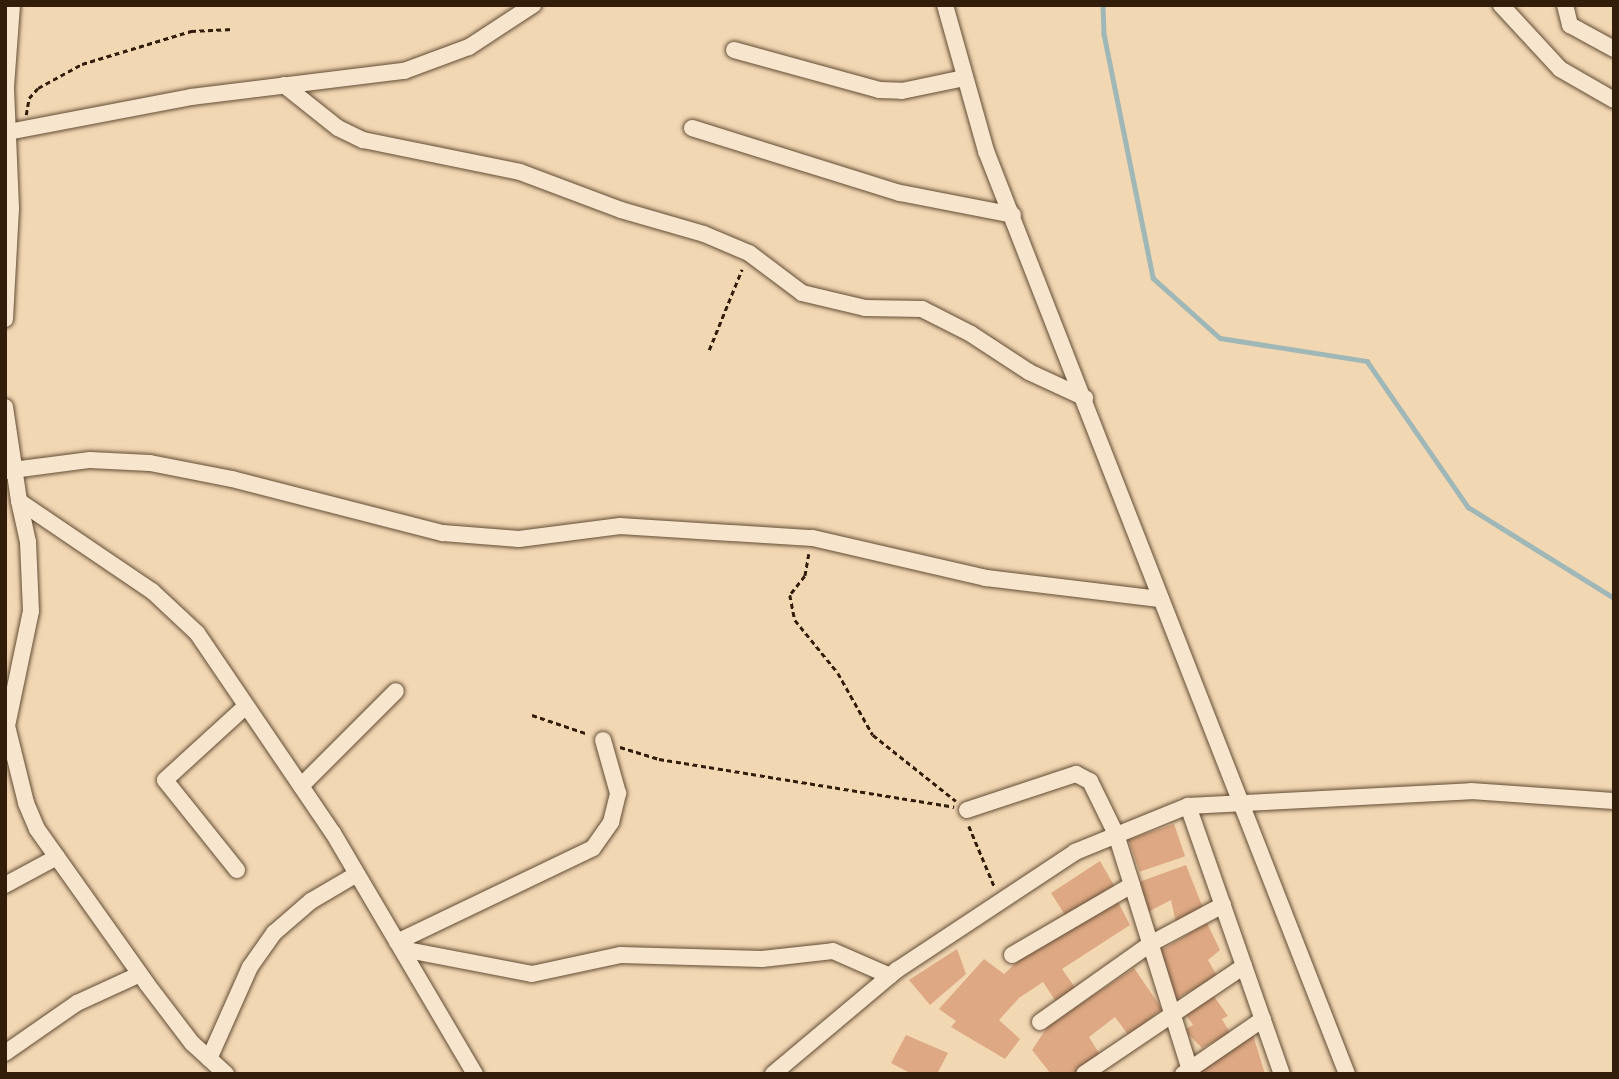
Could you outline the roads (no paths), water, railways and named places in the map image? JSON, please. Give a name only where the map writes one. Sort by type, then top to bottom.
[{"type":"street","points":[[5,319],[17,130],[12,5]]},
{"type":"street","points":[[17,130],[284,85],[384,75],[426,65],[469,47],[533,5]]},
{"type":"street","points":[[945,5],[986,151],[1085,398],[1160,600],[1347,1074]]},
{"type":"street","points":[[1502,5],[1560,69],[1614,100]]},
{"type":"street","points":[[1564,5],[1570,25],[1614,49]]},
{"type":"street","points":[[734,50],[879,90],[901,91],[964,78]]},
{"type":"street","points":[[284,85],[338,128],[363,140],[520,172],[749,253],[802,293],[865,308],[922,309],[971,334],[1029,372],[1085,398]]},
{"type":"street","points":[[692,128],[900,193],[1013,215]]},
{"type":"street","points":[[5,407],[9,470],[28,542],[32,611],[7,726],[26,803],[37,829],[141,974],[209,1059],[226,1074]]},
{"type":"street","points":[[9,470],[90,460],[150,463],[454,534],[519,539],[620,526],[813,538],[986,578],[1160,600]]},
{"type":"street","points":[[19,501],[180,612],[301,786],[400,945],[475,1074]]},
{"type":"street","points":[[301,786],[397,691]]},
{"type":"street","points":[[236,870],[165,780],[245,707]]},
{"type":"street","points":[[400,945],[545,874],[601,840],[611,822],[618,793],[603,740]]},
{"type":"street","points":[[967,810],[1076,775],[1085,776],[1116,834],[1172,1011],[1188,1072],[1263,1019]]},
{"type":"street","points":[[773,1074],[890,976],[1003,904],[1075,852],[1188,806],[1471,791],[1613,800]]},
{"type":"street","points":[[1188,806],[1282,1074]]},
{"type":"street","points":[[5,885],[57,857]]},
{"type":"street","points":[[209,1059],[250,967],[274,933],[311,901],[357,874]]},
{"type":"street","points":[[1012,956],[1132,885]]},
{"type":"street","points":[[1040,1022],[1150,944],[1223,905]]},
{"type":"street","points":[[400,945],[532,974],[621,955],[762,959],[833,951],[890,976]]},
{"type":"street","points":[[1084,1074],[1172,1011],[1244,966]]},
{"type":"street","points":[[5,1054],[77,1003],[141,974]]},
{"type":"waterway","points":[[1103,5],[1104,34],[1153,278],[1220,338],[1367,361],[1468,507],[1614,598]]}]
